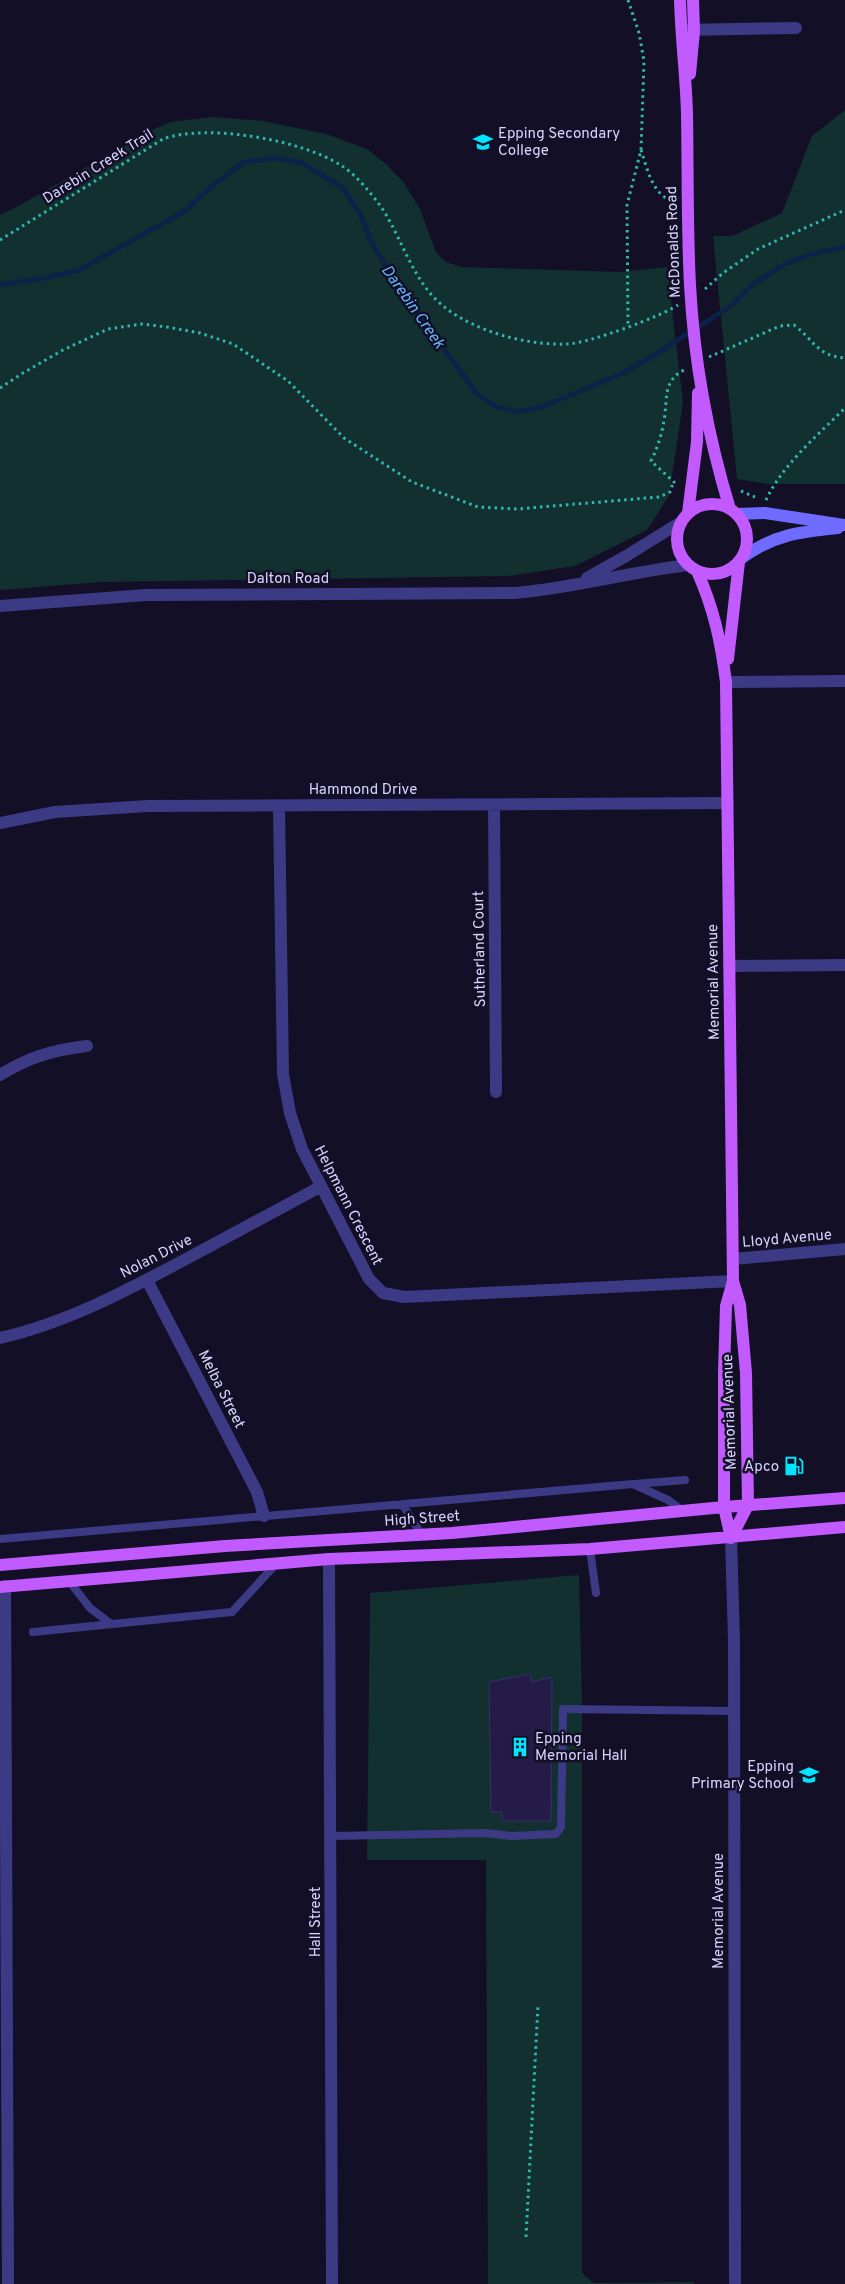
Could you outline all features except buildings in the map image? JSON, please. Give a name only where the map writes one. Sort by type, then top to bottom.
[{"type":"main road","name":"McDonalds Road","points":[[680,0],[687,30],[687,111],[694,289],[697,442],[684,517]]},
{"type":"main road","name":"McDonalds Road","points":[[687,30],[694,0]]},
{"type":"main road","name":"McDonalds Road","points":[[696,367],[713,443],[733,511]]},
{"type":"main road","points":[[708,504],[720,504],[733,511],[744,523],[747,534],[746,546],[741,560],[730,570],[720,574],[708,574],[692,568],[681,556],[677,544],[677,533],[684,517],[698,506],[708,504]]},
{"type":"main road","name":"Memorial Avenue","points":[[726,682],[741,560]]},
{"type":"main road","name":"Memorial Avenue","points":[[692,568],[707,594],[720,638],[726,682],[733,1281],[726,1306],[724,1507],[731,1538]]},
{"type":"main road","name":"Memorial Avenue","points":[[731,1538],[748,1505],[746,1373],[740,1305],[733,1281]]},
{"type":"main road","name":"High Street","points":[[0,1564],[225,1546],[452,1533],[724,1507],[845,1498]]},
{"type":"main road","points":[[2,1587],[329,1559],[590,1549],[845,1527]]},
{"type":"street","points":[[687,30],[796,28]]},
{"type":"street","points":[[733,511],[765,513],[845,526]]},
{"type":"street","name":"Dalton Road","points":[[576,584],[626,556],[684,517]]},
{"type":"street","points":[[741,560],[765,543],[792,533],[845,526]]},
{"type":"street","name":"Dalton Road","points":[[0,606],[146,595],[515,593],[632,573],[692,568]]},
{"type":"street","points":[[726,682],[845,681]]},
{"type":"street","name":"Hammond Drive","points":[[0,823],[55,812],[103,807],[728,803]]},
{"type":"street","name":"Sutherland Court","points":[[494,805],[496,1092]]},
{"type":"street","name":"Helpmann Crescent","points":[[279,806],[283,1074],[290,1113],[302,1149],[320,1187],[369,1279],[383,1294],[404,1297],[733,1281]]},
{"type":"street","points":[[729,966],[845,965]]},
{"type":"street","points":[[0,1075],[14,1066],[59,1049],[87,1046]]},
{"type":"street","name":"Nolan Drive","points":[[0,1338],[54,1323],[147,1280],[320,1187]]},
{"type":"street","name":"Lloyd Avenue","points":[[733,1259],[845,1248]]},
{"type":"street","name":"Melba Street","points":[[147,1280],[258,1492],[264,1516]]},
{"type":"street","name":"Memorial Avenue","points":[[731,1538],[734,1711],[735,2284]]},
{"type":"street","name":"Hall Street","points":[[329,1559],[332,2284]]},
{"type":"street","points":[[2,1587],[4,2170],[8,2284]]},
{"type":"lane","points":[[0,1539],[685,1480]]},
{"type":"lane","points":[[633,1484],[668,1500],[683,1511]]},
{"type":"lane","points":[[402,1504],[422,1535]]},
{"type":"lane","points":[[590,1549],[596,1593]]},
{"type":"lane","points":[[33,1632],[232,1612],[276,1564]]},
{"type":"lane","points":[[69,1581],[90,1608],[111,1624]]},
{"type":"lane","points":[[331,1836],[486,1833],[511,1836],[556,1834],[561,1827],[563,1708],[734,1711]]},
{"type":"path","points":[[628,0],[639,33],[644,61],[641,150],[627,205],[628,327]]},
{"type":"path","name":"Darebin Creek Trail","points":[[0,240],[163,139],[185,133],[208,132],[261,138],[319,154],[343,166],[362,183],[379,204],[430,293],[447,309],[467,322],[489,331],[542,344],[571,344],[628,327],[661,314],[682,303]]},
{"type":"path","points":[[641,150],[653,182],[666,199],[672,201]]},
{"type":"path","points":[[694,289],[758,249],[845,210]]},
{"type":"path","points":[[0,388],[63,350],[108,329],[127,325],[151,325],[200,333],[233,344],[288,381],[344,438],[412,482],[478,507],[517,509],[659,497],[670,492],[673,483],[651,461],[664,420],[666,392],[670,381],[726,348],[780,326],[794,325],[806,333],[819,351],[845,358]]},
{"type":"path","points":[[765,513],[766,500],[772,487],[845,408]]},
{"type":"path","points":[[739,489],[742,493],[766,500]]},
{"type":"path","points":[[526,2237],[538,2005]]},
{"type":"green space","points":[[845,110],[845,484],[769,484],[737,479],[713,236],[732,236],[782,213],[812,136]]},
{"type":"green space","points":[[213,117],[263,121],[326,134],[367,149],[386,164],[404,183],[420,209],[436,252],[446,262],[462,267],[621,272],[667,267],[683,402],[669,496],[647,530],[575,566],[509,576],[101,582],[0,590],[0,215],[152,130],[171,122]]},
{"type":"green space","points":[[579,1575],[582,1700],[582,2273],[594,2283],[694,2282],[694,2284],[488,2284],[486,1860],[367,1860],[370,1593]]},
{"type":"waterway","name":"Darebin Creek","points":[[0,285],[79,270],[185,211],[213,185],[244,162],[278,158],[302,163],[342,187],[360,214],[372,243],[392,277],[476,393],[495,406],[516,412],[542,407],[625,372],[732,305],[752,285],[783,265],[811,254],[845,247]]},
{"type":"place","name":"Epping Secondary College","points":[[483,142]]},
{"type":"place","name":"Apco","points":[[794,1466]]},
{"type":"place","name":"Epping Memorial Hall","points":[[520,1747]]},
{"type":"place","name":"Epping Primary School","points":[[809,1775]]}]
